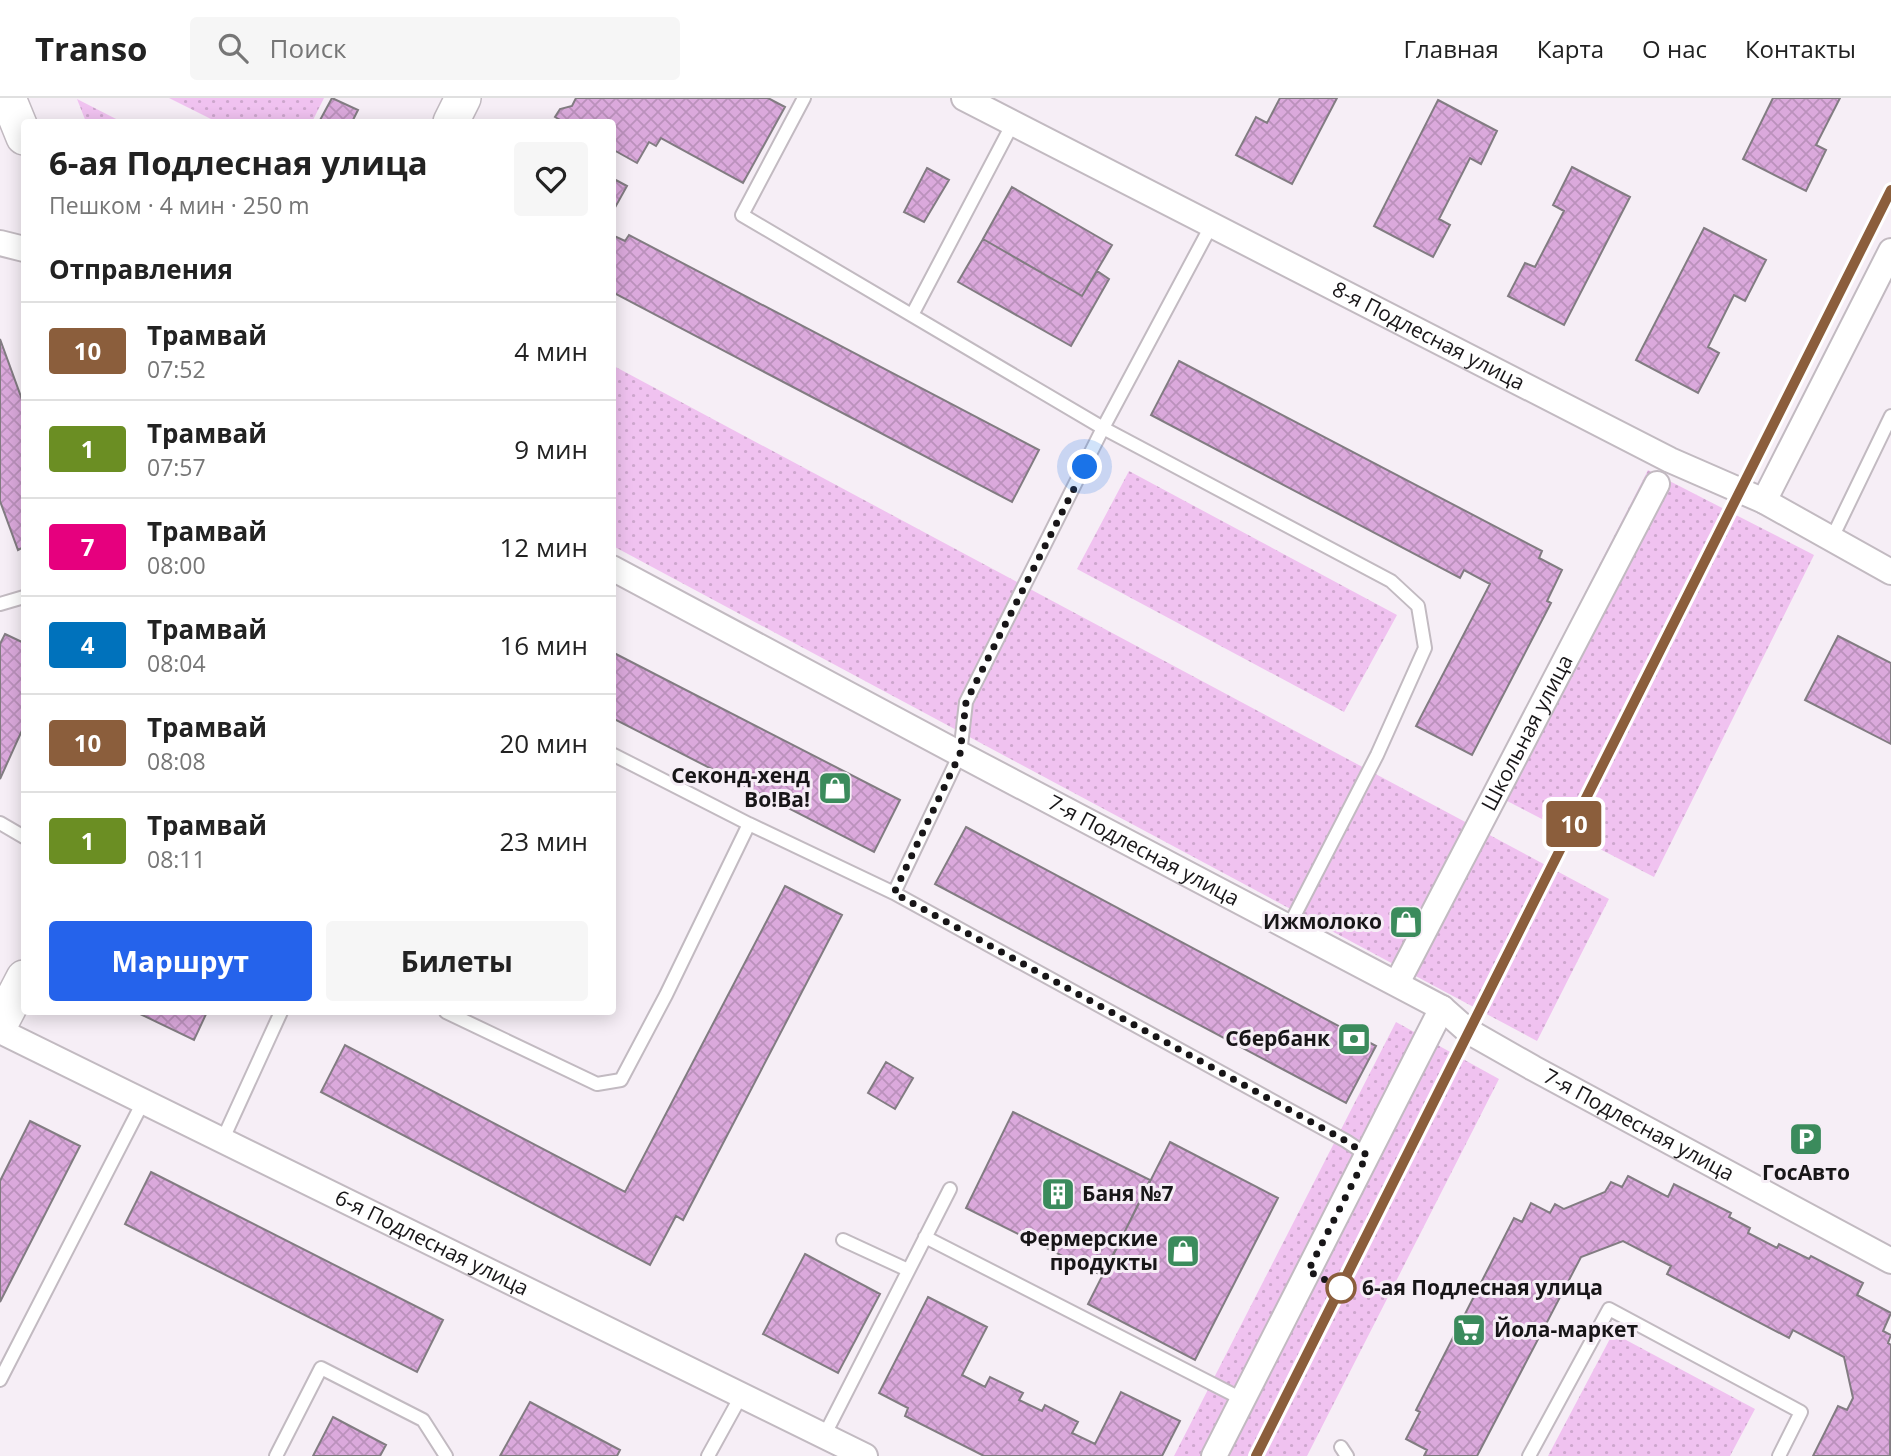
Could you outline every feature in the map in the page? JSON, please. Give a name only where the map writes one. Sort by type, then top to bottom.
[{"type":"main road","points":[[8,98],[21,130]]},
{"type":"main road","points":[[452,119],[463,98]]},
{"type":"main road","points":[[0,1024],[21,984]]},
{"type":"street","name":"8-я Подлесная улица","points":[[964,98],[1670,460],[1765,501],[1891,572]]},
{"type":"street","points":[[0,243],[21,248]]},
{"type":"street","points":[[1765,501],[1891,251]]},
{"type":"street","name":"Школьная улица","points":[[1397,983],[1657,484]]},
{"type":"street","name":"7-я Подлесная улица","points":[[616,570],[1442,1007],[1468,1031],[1533,1068],[1891,1261]]},
{"type":"street","points":[[1214,1456],[1442,1007]]},
{"type":"street","name":"6-я Подлесная улица","points":[[0,1031],[865,1456]]},
{"type":"lane","points":[[804,98],[742,215],[1103,428],[1391,581],[1418,606],[1425,648],[1377,755],[1289,926]]},
{"type":"lane","points":[[912,315],[1013,123]]},
{"type":"lane","points":[[894,893],[960,754],[966,702],[1103,428],[1211,226]]},
{"type":"lane","points":[[1831,540],[1891,416]]},
{"type":"lane","points":[[0,604],[21,598]]},
{"type":"lane","points":[[616,756],[749,824],[894,893],[1367,1155]]},
{"type":"lane","points":[[0,823],[21,835]]},
{"type":"lane","points":[[452,1015],[597,1084],[621,1080],[666,995],[749,824]]},
{"type":"lane","points":[[222,1141],[280,1015]]},
{"type":"lane","points":[[0,1380],[143,1102]]},
{"type":"lane","points":[[824,1436],[950,1189]]},
{"type":"lane","points":[[925,1237],[1242,1399]]},
{"type":"lane","points":[[843,1240],[908,1270]]},
{"type":"lane","points":[[1529,1456],[1609,1310],[1801,1412],[1779,1456]]},
{"type":"lane","points":[[276,1456],[321,1368],[423,1420],[446,1456]]},
{"type":"lane","points":[[708,1456],[741,1395]]},
{"type":"shaded area","points":[[169,98],[324,98],[314,119],[211,119]]},
{"type":"shaded area","points":[[77,99],[116,119],[85,119]]},
{"type":"shaded area","points":[[616,367],[1609,899],[1537,1041],[616,548]]},
{"type":"shaded area","points":[[1648,470],[1814,555],[1654,877],[1484,789]]},
{"type":"shaded area","points":[[1129,471],[1397,615],[1344,712],[1077,569]]},
{"type":"shaded area","points":[[1396,1022],[1499,1079],[1307,1456],[1174,1456]]},
{"type":"shaded area","points":[[1613,1333],[1755,1409],[1730,1456],[1548,1456]]},
{"type":"building","points":[[332,98],[358,110],[354,119],[321,119]]},
{"type":"building","points":[[576,98],[768,98],[785,107],[743,183],[661,138],[656,146],[649,142],[637,163],[616,151],[616,119],[555,117],[560,109],[572,106]]},
{"type":"building","points":[[1280,98],[1337,98],[1292,184],[1236,155],[1256,117],[1267,123]]},
{"type":"building","points":[[1773,98],[1840,98],[1816,145],[1826,150],[1806,191],[1743,159]]},
{"type":"building","points":[[1438,100],[1497,131],[1481,164],[1470,158],[1439,219],[1450,225],[1433,257],[1374,226]]},
{"type":"building","points":[[1572,167],[1630,197],[1564,325],[1508,296],[1525,263],[1535,267],[1564,211],[1553,205]]},
{"type":"building","points":[[927,168],[949,180],[924,222],[904,212]]},
{"type":"building","points":[[616,180],[627,186],[616,206]]},
{"type":"building","points":[[1012,187],[1112,245],[1082,296],[983,239]]},
{"type":"building","points":[[1704,228],[1766,260],[1745,301],[1734,295],[1708,347],[1719,353],[1698,393],[1636,360]]},
{"type":"building","points":[[629,235],[1039,450],[1012,502],[616,294],[616,237],[625,241]]},
{"type":"building","points":[[983,239],[1082,296],[1097,271],[1109,279],[1071,346],[958,282]]},
{"type":"building","points":[[0,339],[21,397],[21,548],[18,550],[0,501]]},
{"type":"building","points":[[1179,361],[1542,551],[1539,558],[1562,570],[1547,601],[1551,603],[1472,755],[1416,726],[1490,584],[1464,570],[1460,578],[1151,415]]},
{"type":"building","points":[[5,634],[21,642],[21,733],[0,779],[0,644]]},
{"type":"building","points":[[1838,636],[1891,663],[1891,744],[1805,700]]},
{"type":"building","points":[[616,654],[900,800],[874,852],[616,720]]},
{"type":"building","points":[[966,827],[1376,1046],[1346,1103],[935,884]]},
{"type":"building","points":[[785,886],[842,915],[683,1220],[676,1216],[650,1265],[321,1092],[345,1045],[625,1192]]},
{"type":"building","points":[[142,1015],[206,1015],[194,1040]]},
{"type":"building","points":[[886,1062],[913,1078],[895,1109],[868,1093]]},
{"type":"building","name":"Баня №7","points":[[1013,1112],[1150,1180],[1103,1276],[966,1208]]},
{"type":"building","points":[[30,1121],[80,1146],[0,1302],[0,1181]]},
{"type":"building","points":[[1170,1142],[1278,1198],[1195,1360],[1088,1304]]},
{"type":"building","points":[[151,1172],[443,1320],[417,1372],[125,1224]]},
{"type":"building","points":[[1628,1176],[1668,1197],[1674,1184],[1731,1213],[1729,1217],[1750,1228],[1748,1233],[1777,1248],[1779,1244],[1809,1259],[1811,1256],[1863,1283],[1857,1295],[1891,1313],[1883,1331],[1891,1335],[1888,1343],[1891,1345],[1890,1456],[1813,1456],[1838,1406],[1847,1410],[1853,1398],[1844,1357],[1793,1330],[1789,1338],[1667,1274],[1671,1266],[1623,1241],[1581,1257],[1477,1456],[1424,1456],[1427,1450],[1406,1439],[1420,1412],[1416,1410],[1514,1218],[1522,1222],[1531,1203],[1550,1213],[1555,1204],[1564,1209],[1605,1192],[1611,1182],[1622,1187]]},
{"type":"building","points":[[805,1254],[880,1294],[838,1373],[763,1334]]},
{"type":"building","points":[[928,1297],[987,1327],[962,1375],[985,1387],[990,1377],[1023,1393],[1019,1400],[1042,1411],[1045,1405],[1078,1422],[1072,1433],[1095,1444],[1121,1392],[1180,1421],[1162,1456],[984,1456],[905,1416],[908,1408],[879,1393]]},
{"type":"building","points":[[530,1402],[620,1450],[617,1456],[500,1456]]},
{"type":"building","points":[[333,1417],[386,1445],[380,1456],[313,1456]]},
{"type":"tram line","points":[[1256,1456],[1891,190]]},
{"type":"tram line","name":"10","points":[[1256,1456],[1891,190]]},
{"type":"place","name":"Секонд-хенд Во!Ва!","points":[[835,788]]},
{"type":"place","name":"Ижмолоко","points":[[1406,922]]},
{"type":"place","name":"Сбербанк","points":[[1354,1039]]},
{"type":"place","name":"ГосАвто","points":[[1806,1139]]},
{"type":"place","name":"Баня №7","points":[[1058,1194]]},
{"type":"place","name":"Фермерские продукты","points":[[1183,1251]]},
{"type":"place","name":"6-ая Подлесная улица","points":[[1341,1288]]},
{"type":"place","name":"Йола-маркет","points":[[1469,1330]]},
{"type":"route","points":[[1085,467],[966,702],[960,754],[894,893],[1367,1155],[1308,1271],[1341,1288]]}]
